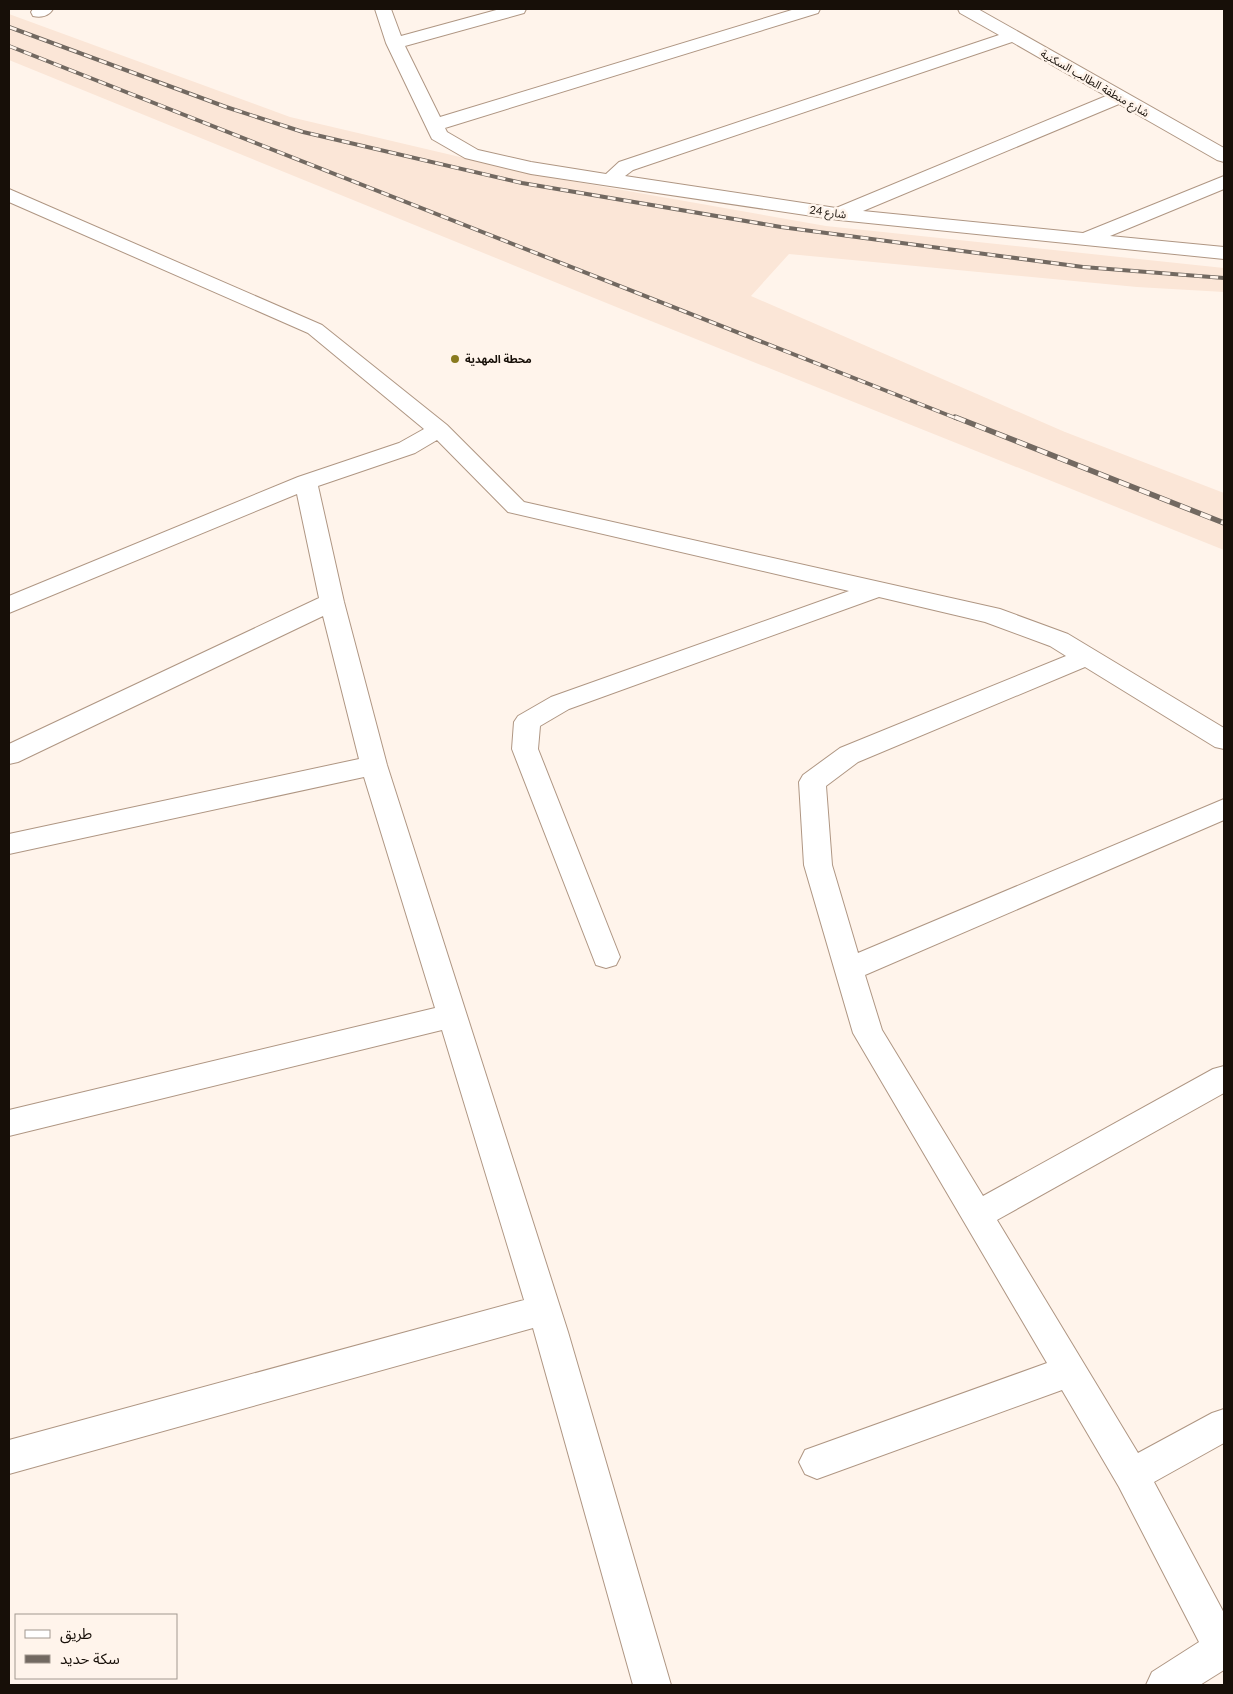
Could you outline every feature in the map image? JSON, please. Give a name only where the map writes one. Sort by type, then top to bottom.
[{"type":"street","points":[[383,9],[396,44],[436,130],[812,9]]},
{"type":"street","points":[[396,44],[518,9]]},
{"type":"street","name":"شارع منطقة الطالب السكنية","points":[[966,9],[1224,156]]},
{"type":"street","points":[[610,180],[626,166],[1013,36]]},
{"type":"street","points":[[839,214],[1120,97]]},
{"type":"street","name":"شارع 24","points":[[436,130],[472,154],[531,168],[839,214],[1224,253]]},
{"type":"street","points":[[1083,240],[1224,182]]},
{"type":"street","points":[[9,195],[315,329],[439,430],[516,507],[991,616],[1059,640],[1224,740]]},
{"type":"street","points":[[9,605],[306,482],[407,448],[439,430]]},
{"type":"street","points":[[306,482],[332,602],[374,765],[544,1310],[652,1685]]},
{"type":"street","points":[[606,957],[525,749],[527,722],[560,703],[875,590]]},
{"type":"street","points":[[9,755],[332,602]]},
{"type":"street","points":[[1086,657],[849,755],[812,782],[818,864],[868,1033],[1132,1475],[1224,1650],[1166,1685]]},
{"type":"street","points":[[9,844],[374,765]]},
{"type":"street","points":[[849,969],[1224,809]]},
{"type":"street","points":[[9,1123],[452,1016]]},
{"type":"street","points":[[977,1215],[1224,1078]]},
{"type":"street","points":[[9,1457],[544,1310]]},
{"type":"street","points":[[817,1462],[1070,1371]]},
{"type":"street","points":[[1132,1475],[1224,1425]]},
{"type":"shaded area","points":[[9,14],[290,117],[537,175],[826,226],[1224,268],[1224,292],[1137,287],[789,254],[751,296],[1065,432],[1224,493],[1224,550],[636,315],[9,60]]},
{"type":"railway","points":[[9,27],[226,107],[303,132],[522,183],[781,227],[1083,267],[1224,278]]},
{"type":"railway","points":[[9,46],[958,419]]},
{"type":"railway","points":[[955,417],[1224,523]]},
{"type":"place","name":"محطة المهدية","points":[[455,359]]}]
